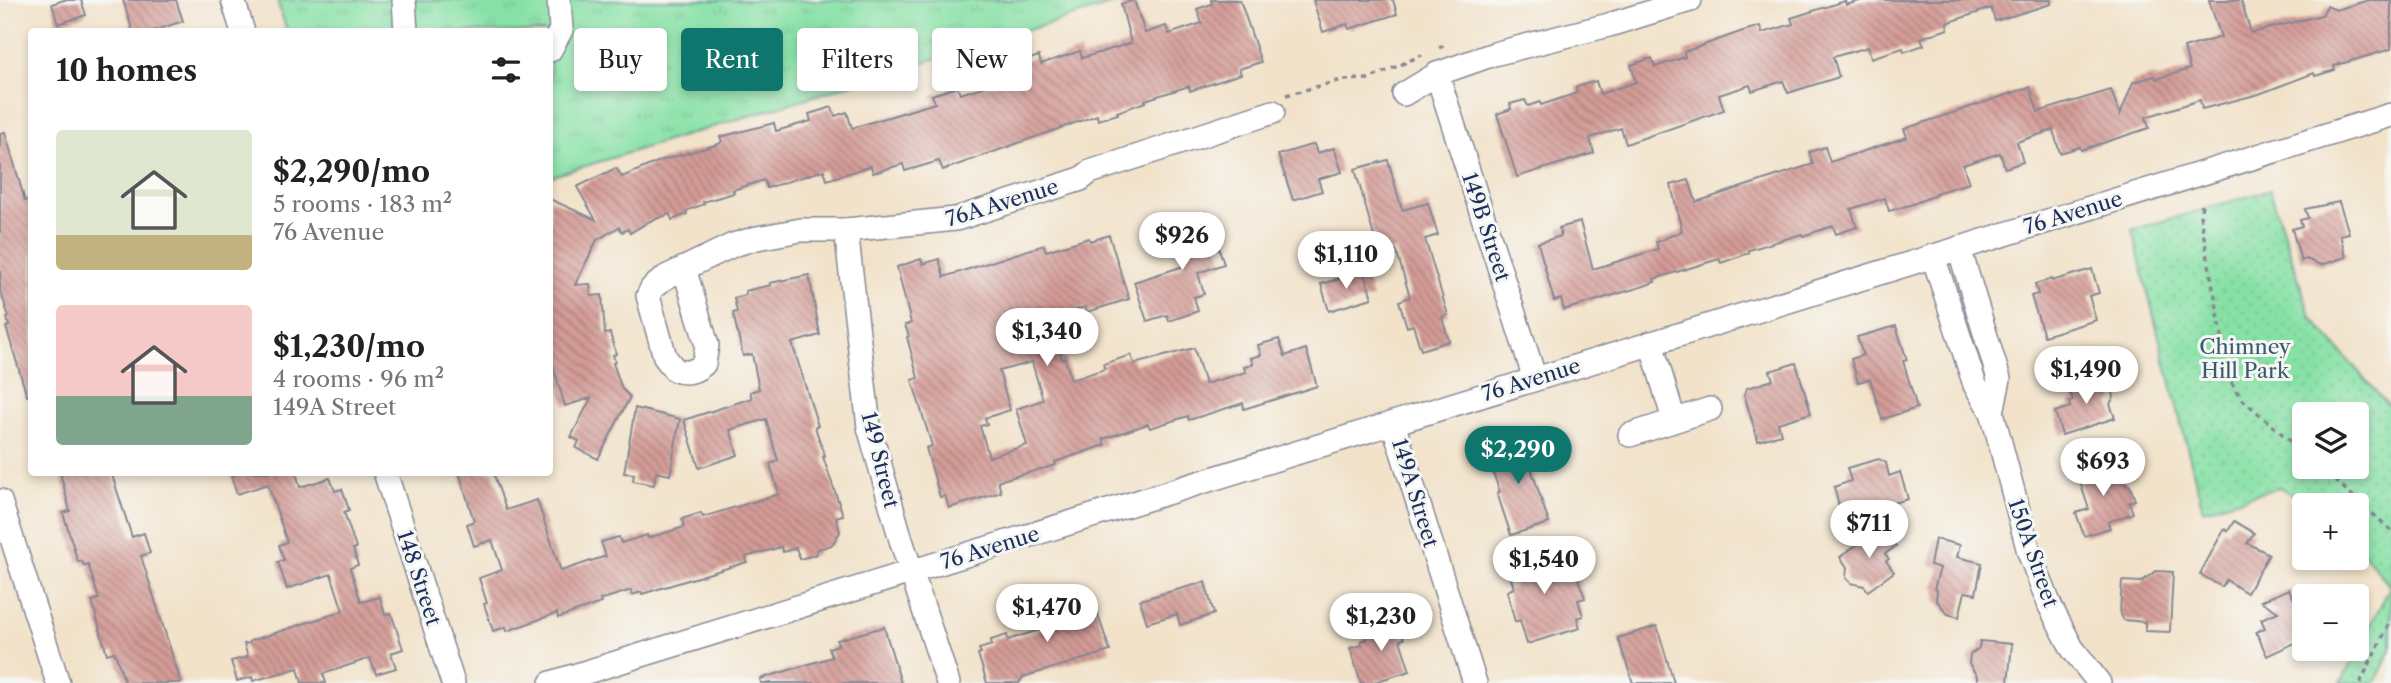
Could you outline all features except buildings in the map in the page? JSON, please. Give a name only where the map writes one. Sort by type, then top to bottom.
[{"type":"street","points":[[233,0],[242,28]]},
{"type":"street","points":[[404,0],[406,28]]},
{"type":"street","points":[[553,45],[561,30],[559,0]]},
{"type":"street","points":[[1404,94],[1437,74],[1494,54],[1609,25],[1690,0]]},
{"type":"street","name":"149B Street","points":[[1437,74],[1535,379]]},
{"type":"street","name":"76A Avenue","points":[[684,268],[733,245],[801,230],[846,230],[956,219],[1081,179],[1090,172],[1277,105]]},
{"type":"street","name":"76 Avenue","points":[[551,683],[2391,115]]},
{"type":"street","name":"149 Street","points":[[846,230],[869,427],[948,683]]},
{"type":"street","name":"150A Street","points":[[1959,248],[1999,379],[1992,412]]},
{"type":"street","name":"150A Street","points":[[1933,256],[1971,375],[1992,412],[2029,552],[2050,606],[2072,648],[2099,683]]},
{"type":"street","points":[[1651,343],[1674,420]]},
{"type":"street","points":[[1629,435],[1710,409]]},
{"type":"street","name":"149A Street","points":[[1394,423],[1475,683]]},
{"type":"street","name":"148 Street","points":[[386,476],[453,683]]},
{"type":"street","points":[[0,501],[58,683]]},
{"type":"path","points":[[1277,105],[1342,80],[1369,79],[1447,44]]},
{"type":"path","points":[[2202,205],[2200,215],[2230,380],[2243,400],[2292,443]]},
{"type":"path","points":[[2334,479],[2391,530]]},
{"type":"path","points":[[2360,683],[2391,620]]},
{"type":"green space","points":[[277,0],[1126,0],[1032,29],[932,28],[932,60],[918,64],[918,28],[797,28],[797,91],[830,91],[553,176],[553,28],[286,28]]},
{"type":"green space","name":"Chimney Hill Park","points":[[2270,190],[2311,317],[2391,409],[2391,650],[2375,683],[2341,683],[2352,661],[2369,661],[2369,628],[2390,587],[2369,560],[2369,493],[2292,495],[2279,487],[2203,510],[2132,230]]}]
